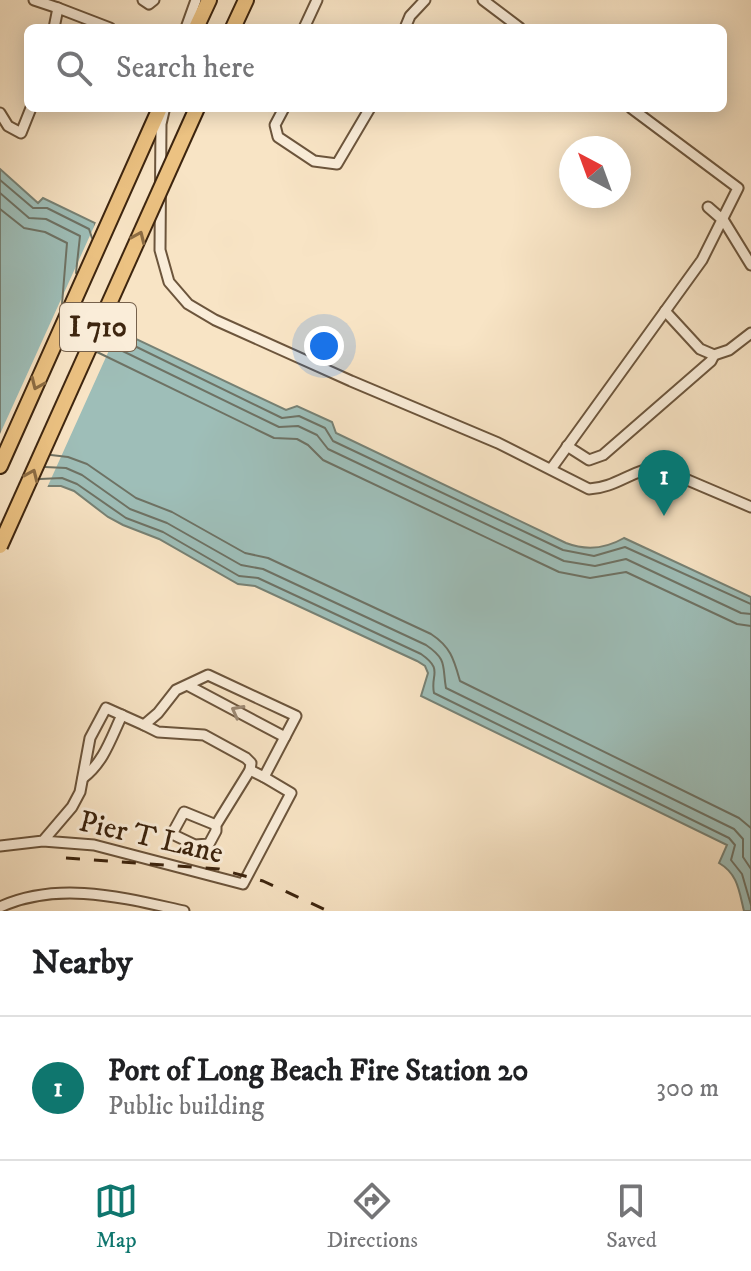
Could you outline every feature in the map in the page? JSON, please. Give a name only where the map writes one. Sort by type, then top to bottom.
[{"type":"highway","points":[[235,24],[246,0]]},
{"type":"highway","points":[[196,24],[197,1]]},
{"type":"highway","name":"I 710","points":[[0,466],[160,112]]},
{"type":"highway","name":"I 710","points":[[0,546],[195,112]]},
{"type":"street","points":[[34,0],[100,24]]},
{"type":"street","points":[[143,0],[149,4],[154,0]]},
{"type":"street","points":[[306,24],[317,0]]},
{"type":"street","points":[[407,24],[425,0]]},
{"type":"street","points":[[483,0],[515,24]]},
{"type":"street","points":[[188,24],[197,1]]},
{"type":"street","points":[[55,24],[58,8]]},
{"type":"street","points":[[0,113],[8,126],[21,133],[29,112]]},
{"type":"street","points":[[162,112],[160,250],[169,282],[188,304],[215,320],[351,381],[498,443],[589,489],[606,489],[641,469],[657,467],[751,507]]},
{"type":"street","points":[[282,112],[275,125],[278,137],[314,161],[337,164],[368,112]]},
{"type":"street","points":[[551,469],[702,260],[738,188],[636,112]]},
{"type":"street","points":[[708,207],[724,221],[751,265]]},
{"type":"street","points":[[665,311],[700,349],[714,355],[729,350],[751,333]]},
{"type":"street","points":[[567,446],[589,460],[603,455],[711,361],[714,355]]},
{"type":"street","points":[[144,725],[176,690],[208,675],[296,716],[264,777],[250,770]]},
{"type":"street","points":[[189,686],[285,737]]},
{"type":"street","points":[[43,841],[72,807],[83,778],[90,738],[106,708],[158,732],[204,735],[251,763],[250,770],[216,825],[209,844],[195,845],[172,834],[184,812],[216,825]]},
{"type":"street","points":[[83,778],[103,757],[122,715]]},
{"type":"street","name":"Pier T Lane","points":[[0,846],[43,841],[94,845],[243,884],[291,793],[264,777]]},
{"type":"street","points":[[0,907],[17,899],[79,892],[184,911]]},
{"type":"water","points":[[0,169],[38,203],[43,198],[95,223],[91,294],[110,325],[119,331],[286,410],[297,406],[332,422],[336,433],[566,543],[596,548],[624,538],[751,597],[751,911],[744,911],[734,878],[719,863],[727,845],[421,696],[428,673],[425,666],[417,661],[255,586],[238,584],[159,539],[108,517],[74,491],[61,486],[0,486]]},
{"type":"pier","points":[[97,220],[105,236],[96,297],[106,315],[120,326],[46,490],[18,497],[7,495],[0,490],[0,434]]},
{"type":"railway","points":[[66,858],[219,869],[263,881],[328,911]]},
{"type":"place","name":"Port of Long Beach Fire Station 20","points":[[664,516]]}]
